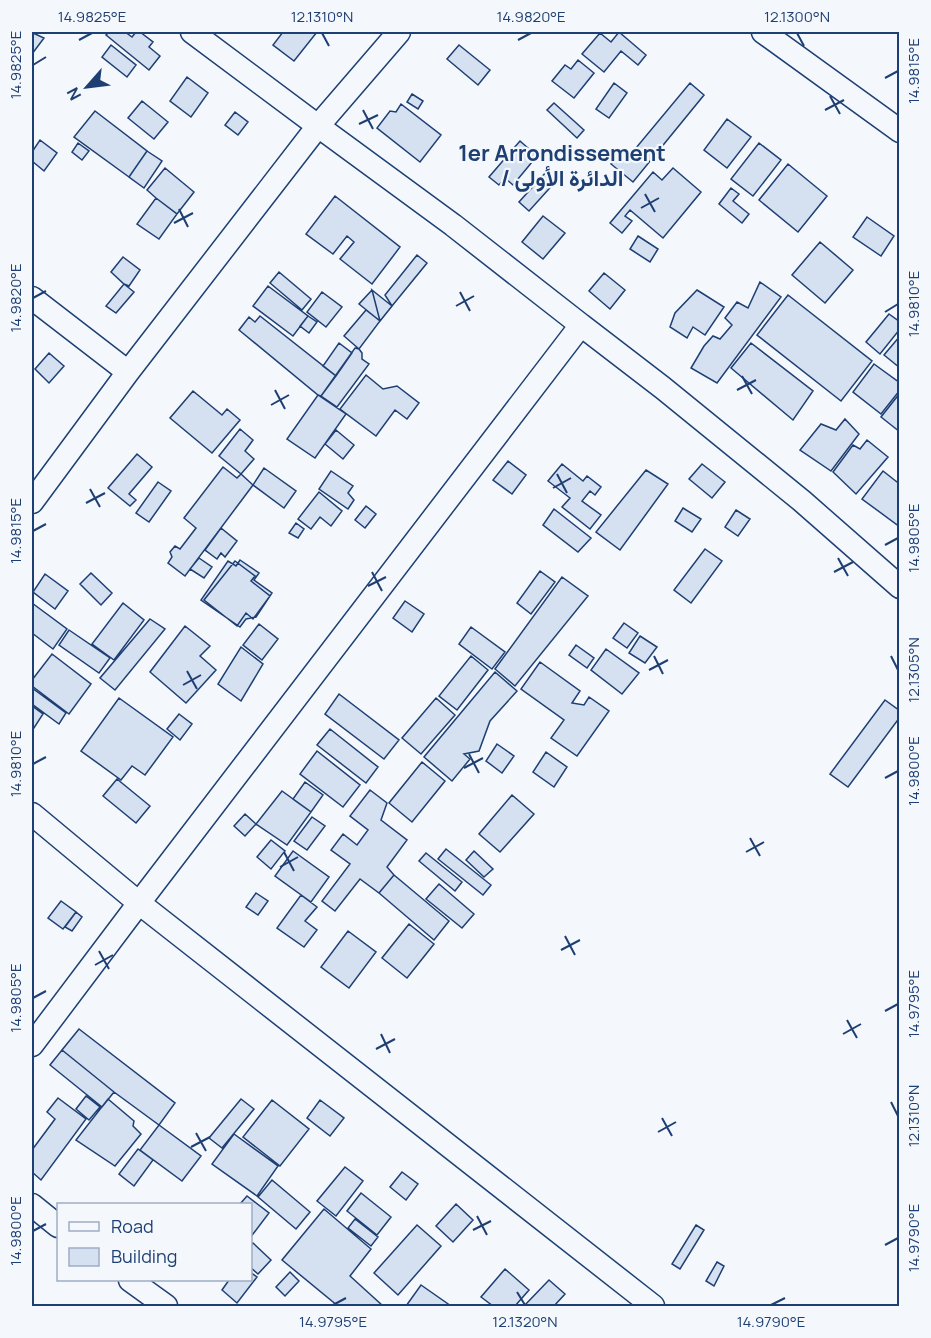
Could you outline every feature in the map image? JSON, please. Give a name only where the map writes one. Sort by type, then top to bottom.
[{"type":"street","points":[[192,32],[453,225],[663,388],[802,501],[900,587]]},
{"type":"street","points":[[32,502],[128,372],[318,126],[399,32]]},
{"type":"street","points":[[763,32],[900,131]]},
{"type":"street","points":[[32,298],[128,372]]},
{"type":"street","points":[[32,1045],[580,325]]},
{"type":"street","points":[[32,814],[139,903],[653,1306]]},
{"type":"street","points":[[32,1205],[57,1225]]},
{"type":"street","points":[[131,1281],[166,1306]]},
{"type":"building","points":[[109,32],[125,32],[132,37],[136,32],[140,32],[153,42],[149,47],[160,56],[149,70],[106,35]]},
{"type":"building","points":[[283,32],[317,32],[294,61],[273,45]]},
{"type":"building","points":[[619,32],[646,55],[638,65],[621,51],[604,72],[582,54],[600,33],[611,42]]},
{"type":"building","points":[[33,33],[44,38],[32,54],[32,35]]},
{"type":"building","points":[[111,45],[136,65],[127,77],[102,57]]},
{"type":"building","points":[[459,45],[490,70],[478,85],[447,59]]},
{"type":"building","points":[[578,60],[594,73],[574,98],[552,81],[565,65],[571,69]]},
{"type":"building","points":[[187,77],[208,93],[191,117],[170,101]]},
{"type":"building","points":[[614,83],[627,93],[609,118],[596,109]]},
{"type":"building","points":[[690,83],[704,95],[633,182],[611,164],[624,148],[631,154]]},
{"type":"building","points":[[412,94],[423,101],[418,109],[407,102]]},
{"type":"building","points":[[142,101],[168,122],[154,139],[128,118]]},
{"type":"building","points":[[554,103],[584,130],[577,138],[547,110]]},
{"type":"building","points":[[401,104],[441,135],[420,162],[377,128],[390,111],[396,112]]},
{"type":"building","points":[[95,111],[147,151],[129,177],[74,137]]},
{"type":"building","points":[[235,112],[248,122],[238,135],[225,125]]},
{"type":"building","points":[[727,119],[751,137],[727,168],[704,150]]},
{"type":"building","points":[[40,140],[57,153],[44,171],[32,161],[32,152]]},
{"type":"building","points":[[520,141],[537,156],[513,185],[505,178],[499,185],[489,177]]},
{"type":"building","points":[[78,143],[89,151],[82,160],[72,152]]},
{"type":"building","points":[[759,143],[781,160],[753,196],[731,179]]},
{"type":"building","points":[[147,151],[162,161],[144,188],[129,177]]},
{"type":"building","points":[[788,164],[827,196],[798,232],[759,200]]},
{"type":"building","points":[[165,168],[194,192],[177,214],[147,190]]},
{"type":"building","points":[[673,168],[701,192],[663,238],[630,210],[625,216],[632,221],[622,233],[610,223],[653,172],[662,180]]},
{"type":"building","points":[[547,171],[557,180],[529,211],[519,202]]},
{"type":"building","points":[[731,188],[739,194],[733,201],[749,214],[742,223],[719,204]]},
{"type":"building","points":[[335,196],[400,247],[372,284],[340,259],[354,242],[347,236],[333,254],[306,234]]},
{"type":"building","points":[[156,198],[177,214],[159,239],[137,224]]},
{"type":"building","points":[[543,216],[565,233],[543,259],[522,242]]},
{"type":"building","points":[[867,217],[894,236],[881,256],[853,237]]},
{"type":"building","points":[[638,236],[658,249],[650,262],[630,249]]},
{"type":"building","points":[[820,242],[853,270],[825,303],[792,275]]},
{"type":"building","points":[[417,255],[427,263],[392,306],[385,295]]},
{"type":"building","points":[[123,257],[140,270],[129,286],[111,272]]},
{"type":"building","points":[[279,272],[311,299],[302,310],[270,283]]},
{"type":"building","points":[[604,273],[625,290],[610,309],[589,291]]},
{"type":"building","points":[[760,282],[781,297],[717,383],[691,368],[713,336],[720,339],[732,325],[725,318],[737,302],[748,308]]},
{"type":"building","points":[[124,284],[134,292],[116,313],[106,306]]},
{"type":"building","points":[[268,286],[308,316],[293,336],[253,306]]},
{"type":"building","points":[[372,290],[392,306],[380,321]]},
{"type":"building","points":[[372,290],[392,306],[380,321],[359,304]]},
{"type":"building","points":[[697,290],[724,307],[705,335],[693,327],[687,338],[670,327],[675,313]]},
{"type":"building","points":[[322,292],[342,307],[326,327],[307,312]]},
{"type":"building","points":[[788,295],[872,361],[841,401],[757,335]]},
{"type":"building","points":[[366,310],[380,321],[359,349],[344,336]]},
{"type":"building","points":[[889,314],[900,322],[900,329],[880,354],[866,342]]},
{"type":"building","points":[[260,316],[336,376],[321,396],[239,330],[249,317],[255,322]]},
{"type":"building","points":[[308,316],[317,322],[309,333],[300,326]]},
{"type":"building","points":[[900,336],[900,368],[884,355]]},
{"type":"building","points":[[339,343],[352,353],[336,376],[323,366]]},
{"type":"building","points":[[751,343],[813,391],[793,420],[731,368]]},
{"type":"building","points":[[355,348],[359,349],[362,359],[369,364],[337,407],[321,396]]},
{"type":"building","points":[[49,353],[64,366],[49,383],[35,369]]},
{"type":"building","points":[[874,364],[900,383],[900,390],[881,414],[853,392]]},
{"type":"building","points":[[366,375],[383,389],[397,386],[419,403],[407,419],[395,410],[376,436],[340,409]]},
{"type":"building","points":[[193,391],[222,415],[227,409],[240,420],[212,453],[170,418]]},
{"type":"building","points":[[900,393],[900,432],[881,417]]},
{"type":"building","points":[[318,395],[346,414],[315,458],[287,439]]},
{"type":"building","points":[[845,419],[859,434],[831,471],[800,450],[821,424],[836,430]]},
{"type":"building","points":[[240,429],[253,440],[245,451],[254,459],[241,474],[219,456]]},
{"type":"building","points":[[336,430],[354,445],[343,459],[325,444]]},
{"type":"building","points":[[867,440],[888,457],[856,494],[833,472],[853,445],[860,449]]},
{"type":"building","points":[[137,454],[152,467],[129,494],[136,500],[130,506],[108,488]]},
{"type":"building","points":[[508,461],[526,475],[512,494],[493,480]]},
{"type":"building","points":[[562,464],[583,481],[587,476],[601,487],[595,495],[590,491],[582,501],[601,515],[590,529],[562,507],[570,498],[548,481]]},
{"type":"building","points":[[702,464],[725,482],[712,498],[689,479]]},
{"type":"building","points":[[223,467],[237,478],[241,474],[253,485],[185,576],[168,563],[172,557],[170,552],[175,546],[180,549],[196,528],[184,518]]},
{"type":"building","points":[[264,468],[296,491],[284,508],[253,485]]},
{"type":"building","points":[[646,470],[668,484],[620,550],[596,532]]},
{"type":"building","points":[[331,471],[353,486],[348,493],[354,500],[348,509],[319,489]]},
{"type":"building","points":[[883,471],[897,482],[900,478],[900,527],[862,499]]},
{"type":"building","points":[[158,482],[171,491],[149,522],[136,513]]},
{"type":"building","points":[[319,492],[342,511],[331,526],[320,517],[311,529],[298,519]]},
{"type":"building","points":[[366,506],[376,514],[365,528],[355,520]]},
{"type":"building","points":[[366,506],[376,514],[365,528],[355,520]]},
{"type":"building","points":[[683,508],[701,519],[692,532],[675,521]]},
{"type":"building","points":[[554,509],[591,538],[578,552],[543,525]]},
{"type":"building","points":[[736,510],[750,519],[738,536],[725,527]]},
{"type":"building","points":[[296,523],[304,529],[298,538],[289,533]]},
{"type":"building","points":[[221,528],[237,541],[225,557],[221,553],[217,559],[205,550]]},
{"type":"building","points":[[705,549],[722,561],[691,603],[674,590]]},
{"type":"building","points":[[199,558],[212,567],[204,578],[190,569]]},
{"type":"building","points":[[240,560],[259,573],[254,580],[272,593],[256,617],[246,619],[240,627],[201,600],[228,561],[236,566]]},
{"type":"building","points":[[235,561],[255,576],[251,581],[270,596],[253,619],[246,613],[237,626],[204,600]]},
{"type":"building","points":[[540,571],[555,582],[531,614],[517,603]]},
{"type":"building","points":[[91,573],[112,593],[101,605],[80,584]]},
{"type":"building","points":[[45,574],[68,591],[55,609],[33,592]]},
{"type":"building","points":[[562,577],[588,596],[515,686],[495,669]]},
{"type":"building","points":[[405,601],[424,614],[412,632],[393,618]]},
{"type":"building","points":[[32,603],[67,629],[53,649],[32,633]]},
{"type":"building","points":[[123,603],[144,620],[114,660],[92,644]]},
{"type":"building","points":[[150,619],[165,629],[115,690],[100,678]]},
{"type":"building","points":[[624,623],[638,633],[627,648],[613,638]]},
{"type":"building","points":[[259,624],[278,639],[262,660],[243,645]]},
{"type":"building","points":[[185,626],[210,646],[200,656],[216,670],[186,703],[150,672]]},
{"type":"building","points":[[471,627],[505,652],[492,669],[459,644]]},
{"type":"building","points":[[69,630],[110,658],[99,673],[59,645]]},
{"type":"building","points":[[640,636],[657,647],[645,663],[629,653]]},
{"type":"building","points":[[576,645],[594,658],[587,668],[569,655]]},
{"type":"building","points":[[241,647],[263,664],[241,701],[218,684]]},
{"type":"building","points":[[606,649],[639,673],[622,694],[591,670]]},
{"type":"building","points":[[52,654],[91,684],[69,714],[32,686],[32,680]]},
{"type":"building","points":[[471,656],[488,670],[457,710],[439,696]]},
{"type":"building","points":[[540,662],[580,691],[572,703],[584,705],[589,697],[609,711],[577,756],[551,738],[564,720],[521,689]]},
{"type":"building","points":[[495,672],[517,691],[490,721],[479,751],[464,754],[470,759],[452,781],[424,757]]},
{"type":"building","points":[[32,688],[66,713],[59,724],[32,704]]},
{"type":"building","points":[[339,694],[399,740],[384,759],[325,714]]},
{"type":"building","points":[[119,698],[173,737],[145,775],[132,766],[121,780],[81,751]]},
{"type":"building","points":[[436,698],[455,715],[421,754],[402,738]]},
{"type":"building","points":[[885,700],[900,711],[900,717],[848,787],[830,774]]},
{"type":"building","points":[[32,706],[43,714],[32,731]]},
{"type":"building","points":[[179,714],[192,724],[180,740],[167,729]]},
{"type":"building","points":[[330,729],[378,767],[366,783],[317,745]]},
{"type":"building","points":[[497,744],[514,756],[502,773],[486,761]]},
{"type":"building","points":[[317,751],[360,785],[343,807],[300,774]]},
{"type":"building","points":[[546,752],[567,767],[554,787],[533,772]]},
{"type":"building","points":[[422,762],[445,781],[412,822],[389,803]]},
{"type":"building","points":[[117,779],[150,806],[136,823],[103,796]]},
{"type":"building","points":[[305,782],[323,795],[311,812],[293,799]]},
{"type":"building","points":[[370,790],[387,803],[381,820],[407,840],[387,867],[394,875],[379,893],[360,879],[335,911],[322,901],[350,864],[331,850],[343,834],[357,845],[368,830],[350,816]]},
{"type":"building","points":[[282,791],[311,812],[287,845],[256,824]]},
{"type":"building","points":[[512,795],[534,814],[500,852],[479,834]]},
{"type":"building","points":[[245,814],[256,824],[245,836],[234,826]]},
{"type":"building","points":[[312,817],[325,826],[307,850],[294,841]]},
{"type":"building","points":[[271,840],[285,851],[271,869],[257,857]]},
{"type":"building","points":[[446,849],[491,885],[483,895],[438,859]]},
{"type":"building","points":[[293,851],[329,877],[311,902],[275,876]]},
{"type":"building","points":[[474,851],[493,869],[484,877],[466,860]]},
{"type":"building","points":[[426,853],[462,882],[455,891],[419,861]]},
{"type":"building","points":[[394,875],[449,921],[434,940],[379,893]]},
{"type":"building","points":[[439,884],[474,914],[462,928],[426,899]]},
{"type":"building","points":[[256,893],[268,901],[258,915],[246,907]]},
{"type":"building","points":[[301,895],[317,907],[305,921],[317,930],[304,947],[277,928]]},
{"type":"building","points":[[61,901],[76,912],[63,929],[48,918]]},
{"type":"building","points":[[76,912],[82,917],[72,931],[65,927]]},
{"type":"building","points":[[409,924],[434,944],[407,978],[382,958]]},
{"type":"building","points":[[348,931],[376,952],[349,988],[321,967]]},
{"type":"building","points":[[79,1029],[175,1103],[159,1125],[62,1050]]},
{"type":"building","points":[[62,1050],[114,1092],[102,1107],[50,1065]]},
{"type":"building","points":[[86,1096],[100,1107],[89,1120],[76,1109]]},
{"type":"building","points":[[58,1098],[86,1119],[41,1180],[32,1172],[32,1150],[55,1119],[47,1112]]},
{"type":"building","points":[[108,1099],[134,1121],[133,1126],[141,1134],[115,1166],[76,1140]]},
{"type":"building","points":[[241,1099],[254,1109],[222,1148],[209,1138]]},
{"type":"building","points":[[272,1100],[309,1129],[280,1166],[243,1137]]},
{"type":"building","points":[[320,1100],[344,1118],[330,1136],[307,1118]]},
{"type":"building","points":[[159,1125],[201,1156],[182,1181],[140,1150]]},
{"type":"building","points":[[234,1134],[278,1166],[257,1196],[212,1164]]},
{"type":"building","points":[[138,1149],[153,1160],[134,1186],[119,1174]]},
{"type":"building","points":[[345,1167],[363,1181],[336,1216],[317,1201]]},
{"type":"building","points":[[402,1172],[418,1184],[406,1200],[390,1187]]},
{"type":"building","points":[[272,1180],[310,1212],[296,1229],[258,1197]]},
{"type":"building","points":[[361,1193],[391,1217],[377,1235],[347,1211]]},
{"type":"building","points":[[247,1196],[269,1213],[252,1235],[252,1203],[241,1203]]},
{"type":"building","points":[[456,1204],[473,1220],[453,1242],[436,1226]]},
{"type":"building","points":[[324,1209],[371,1249],[350,1276],[383,1306],[338,1306],[282,1260]]},
{"type":"building","points":[[355,1219],[378,1237],[371,1246],[348,1228]]},
{"type":"building","points":[[417,1225],[441,1246],[398,1295],[374,1273]]},
{"type":"building","points":[[696,1225],[704,1230],[680,1269],[672,1264]]},
{"type":"building","points":[[252,1244],[271,1260],[258,1274],[252,1269]]},
{"type":"building","points":[[717,1262],[724,1266],[714,1286],[706,1281]]},
{"type":"building","points":[[505,1269],[529,1290],[515,1306],[493,1306],[481,1297]]},
{"type":"building","points":[[290,1272],[299,1281],[285,1296],[276,1287]]},
{"type":"building","points":[[252,1273],[257,1277],[237,1303],[222,1290],[228,1281],[252,1281]]},
{"type":"building","points":[[549,1280],[565,1294],[554,1306],[524,1306]]},
{"type":"building","points":[[421,1285],[451,1306],[406,1306]]},
{"type":"district","name":"1er Arrondissement / الدائرة الأولى","points":[[562,166]]}]
